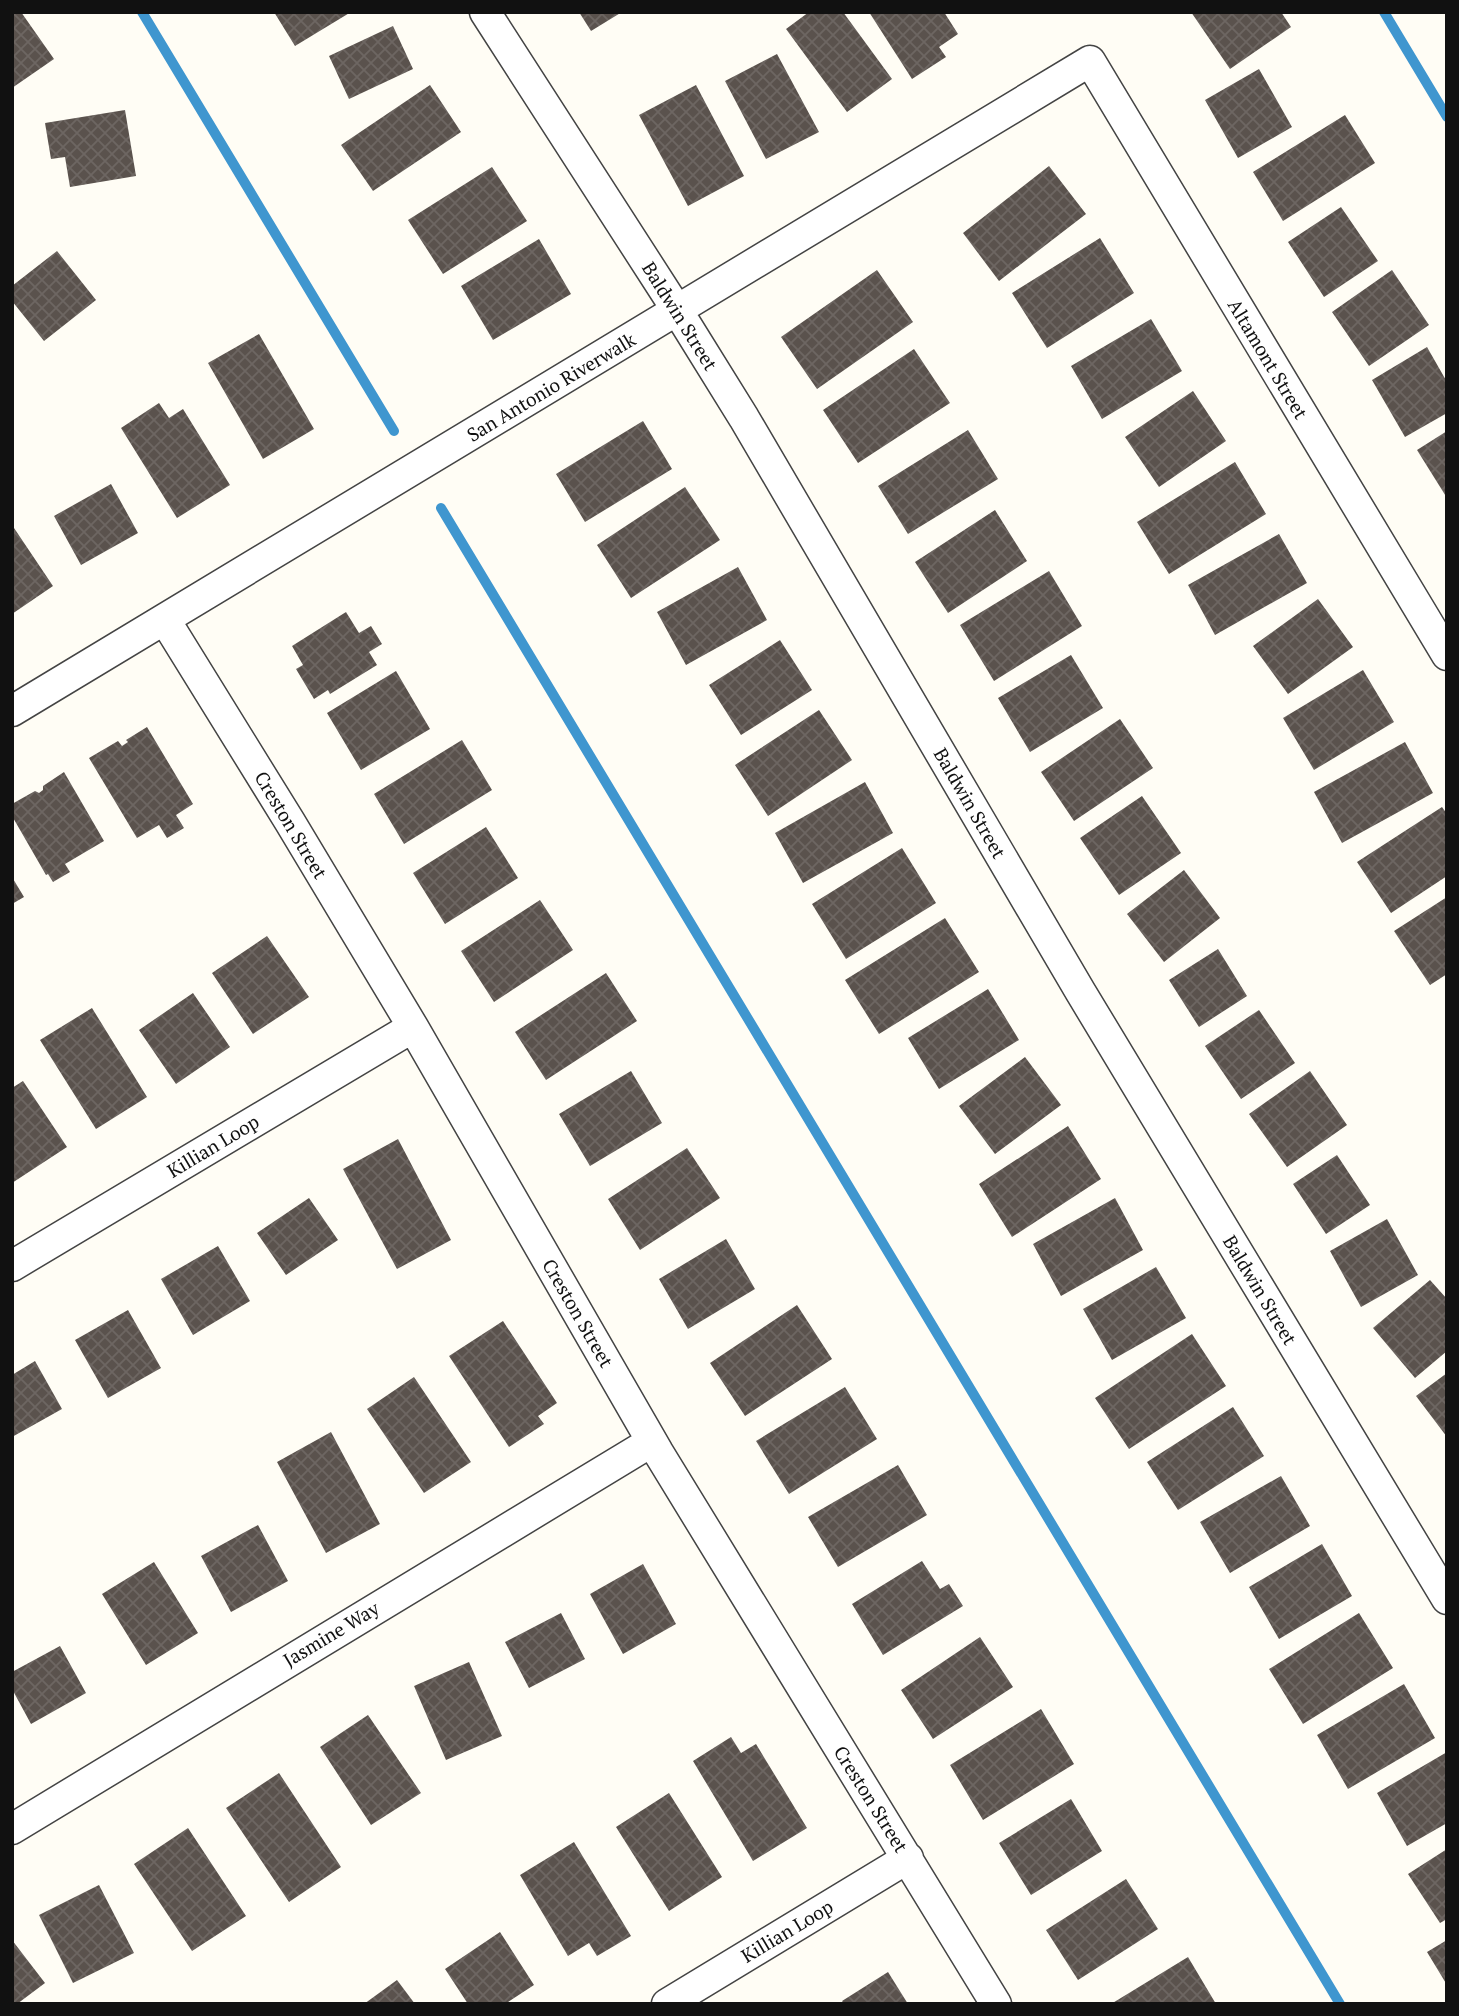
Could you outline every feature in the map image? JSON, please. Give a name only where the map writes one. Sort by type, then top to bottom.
[{"type":"street","name":"Baldwin Street","points":[[485,12],[744,418],[1087,1003],[1447,1600]]},
{"type":"street","name":"San Antonio Riverwalk","points":[[12,711],[1090,61]]},
{"type":"street","name":"Altamont Street","points":[[1090,61],[1447,655]]},
{"type":"street","name":"Creston Street","points":[[165,620],[413,1027],[651,1441],[996,2004]]},
{"type":"street","name":"Killian Loop","points":[[12,1266],[413,1027]]},
{"type":"street","name":"Jasmine Way","points":[[12,1829],[651,1441]]},
{"type":"street","name":"Killian Loop","points":[[667,2004],[908,1858]]},
{"type":"building","points":[[12,12],[21,12],[54,59],[12,88]]},
{"type":"building","points":[[274,12],[351,12],[295,46]]},
{"type":"building","points":[[579,12],[622,12],[591,31]]},
{"type":"building","points":[[809,12],[843,12],[892,79],[847,112],[786,29]]},
{"type":"building","points":[[869,12],[944,12],[958,34],[939,47],[946,57],[912,79]]},
{"type":"building","points":[[1191,12],[1281,12],[1291,27],[1230,69]]},
{"type":"building","points":[[393,26],[413,69],[349,99],[329,56]]},
{"type":"building","points":[[777,54],[819,132],[766,159],[725,81]]},
{"type":"building","points":[[1259,69],[1292,127],[1238,158],[1205,100]]},
{"type":"building","points":[[430,85],[461,132],[373,191],[341,145]]},
{"type":"building","points":[[696,85],[744,176],[688,206],[639,115]]},
{"type":"building","points":[[125,110],[136,176],[70,187],[65,157],[51,159],[45,123]]},
{"type":"building","points":[[1345,115],[1375,163],[1283,221],[1253,172]]},
{"type":"building","points":[[1049,166],[1086,214],[999,281],[963,233]]},
{"type":"building","points":[[492,167],[527,221],[443,274],[408,220]]},
{"type":"building","points":[[1341,207],[1378,261],[1324,297],[1288,242]]},
{"type":"building","points":[[1100,238],[1134,293],[1047,348],[1012,293]]},
{"type":"building","points":[[539,239],[571,294],[493,340],[461,286]]},
{"type":"building","points":[[57,251],[96,300],[44,341],[12,301],[12,286]]},
{"type":"building","points":[[877,270],[913,322],[817,389],[781,337]]},
{"type":"building","points":[[1392,270],[1429,325],[1369,366],[1332,312]]},
{"type":"building","points":[[1151,319],[1182,371],[1102,419],[1071,366]]},
{"type":"building","points":[[259,334],[314,429],[263,459],[208,363]]},
{"type":"building","points":[[1427,347],[1447,382],[1447,413],[1405,437],[1372,380]]},
{"type":"building","points":[[914,349],[950,403],[858,463],[823,410]]},
{"type":"building","points":[[1193,391],[1226,441],[1159,487],[1125,437]]},
{"type":"building","points":[[159,403],[169,418],[183,409],[230,485],[177,518],[121,428]]},
{"type":"building","points":[[643,421],[672,469],[585,522],[556,474]]},
{"type":"building","points":[[968,430],[998,479],[908,534],[878,486]]},
{"type":"building","points":[[1447,431],[1447,498],[1417,450]]},
{"type":"building","points":[[1235,462],[1266,514],[1169,574],[1137,522]]},
{"type":"building","points":[[111,484],[138,533],[81,565],[54,516]]},
{"type":"building","points":[[685,487],[720,540],[631,598],[597,545]]},
{"type":"building","points":[[995,510],[1027,561],[948,613],[915,562]]},
{"type":"building","points":[[12,525],[53,586],[12,614]]},
{"type":"building","points":[[1279,534],[1307,583],[1215,635],[1188,585]]},
{"type":"building","points":[[738,567],[767,620],[686,665],[657,612]]},
{"type":"building","points":[[1049,571],[1082,626],[994,681],[960,625]]},
{"type":"building","points":[[1318,599],[1353,647],[1288,694],[1253,646]]},
{"type":"building","points":[[346,612],[359,633],[371,626],[382,644],[369,652],[377,665],[330,694],[328,690],[314,699],[296,669],[303,665],[292,646]]},
{"type":"building","points":[[780,640],[812,690],[741,735],[709,685]]},
{"type":"building","points":[[1071,655],[1103,708],[1030,752],[998,698]]},
{"type":"building","points":[[1363,670],[1394,722],[1314,770],[1283,718]]},
{"type":"building","points":[[396,671],[430,729],[361,770],[327,713]]},
{"type":"building","points":[[819,710],[852,760],[768,816],[735,765]]},
{"type":"building","points":[[1120,719],[1153,768],[1074,821],[1041,772]]},
{"type":"building","points":[[147,727],[193,804],[176,815],[184,828],[167,838],[159,825],[137,838],[89,758],[118,741],[122,746],[128,742],[126,740]]},
{"type":"building","points":[[462,740],[492,790],[404,844],[374,794]]},
{"type":"building","points":[[1405,742],[1433,793],[1342,843],[1314,792]]},
{"type":"building","points":[[64,772],[104,841],[65,864],[70,872],[53,882],[48,874],[46,875],[12,816],[12,804],[35,791],[39,793],[43,786]]},
{"type":"building","points":[[865,782],[893,833],[803,883],[775,833]]},
{"type":"building","points":[[1142,796],[1181,853],[1119,895],[1080,838]]},
{"type":"building","points":[[1442,807],[1447,814],[1447,876],[1391,913],[1357,862]]},
{"type":"building","points":[[486,827],[518,878],[445,924],[413,873]]},
{"type":"building","points":[[902,848],[936,903],[846,959],[812,904]]},
{"type":"building","points":[[1184,870],[1220,918],[1164,962],[1127,914]]},
{"type":"building","points":[[12,877],[24,897],[12,904]]},
{"type":"building","points":[[1447,897],[1447,974],[1430,985],[1394,931]]},
{"type":"building","points":[[540,900],[573,950],[494,1002],[461,951]]},
{"type":"building","points":[[945,918],[979,972],[879,1034],[845,980]]},
{"type":"building","points":[[267,936],[309,997],[253,1034],[212,973]]},
{"type":"building","points":[[1218,949],[1247,996],[1199,1027],[1169,980]]},
{"type":"building","points":[[606,973],[637,1021],[546,1080],[515,1032]]},
{"type":"building","points":[[988,989],[1019,1040],[939,1089],[908,1038]]},
{"type":"building","points":[[193,993],[230,1047],[176,1084],[139,1030]]},
{"type":"building","points":[[92,1008],[147,1097],[96,1129],[40,1040]]},
{"type":"building","points":[[1259,1010],[1295,1063],[1241,1099],[1205,1046]]},
{"type":"building","points":[[1025,1057],[1061,1105],[995,1154],[959,1106]]},
{"type":"building","points":[[631,1071],[662,1123],[590,1166],[559,1114]]},
{"type":"building","points":[[1310,1071],[1347,1125],[1287,1167],[1249,1114]]},
{"type":"building","points":[[23,1081],[67,1147],[12,1183],[12,1088]]},
{"type":"building","points":[[1068,1126],[1101,1179],[1012,1237],[979,1184]]},
{"type":"building","points":[[398,1139],[451,1240],[397,1269],[343,1169]]},
{"type":"building","points":[[687,1148],[720,1198],[640,1250],[608,1199]]},
{"type":"building","points":[[1337,1155],[1370,1205],[1326,1234],[1293,1184]]},
{"type":"building","points":[[309,1198],[338,1240],[286,1275],[257,1233]]},
{"type":"building","points":[[1115,1198],[1143,1250],[1061,1296],[1033,1244]]},
{"type":"building","points":[[1387,1219],[1418,1275],[1361,1307],[1330,1251]]},
{"type":"building","points":[[726,1239],[755,1289],[688,1329],[659,1279]]},
{"type":"building","points":[[218,1246],[250,1301],[193,1335],[161,1279]]},
{"type":"building","points":[[1156,1267],[1186,1318],[1112,1360],[1083,1309]]},
{"type":"building","points":[[1430,1280],[1447,1299],[1447,1351],[1415,1378],[1373,1328]]},
{"type":"building","points":[[797,1305],[832,1359],[745,1416],[710,1363]]},
{"type":"building","points":[[128,1310],[161,1368],[108,1398],[75,1340]]},
{"type":"building","points":[[503,1321],[557,1403],[538,1416],[544,1424],[509,1447],[449,1356]]},
{"type":"building","points":[[1192,1334],[1226,1386],[1129,1449],[1095,1398]]},
{"type":"building","points":[[35,1361],[62,1409],[12,1437],[12,1375]]},
{"type":"building","points":[[1447,1373],[1447,1437],[1416,1396]]},
{"type":"building","points":[[414,1377],[471,1462],[424,1493],[367,1409]]},
{"type":"building","points":[[845,1387],[877,1439],[789,1494],[756,1441]]},
{"type":"building","points":[[1233,1407],[1264,1456],[1178,1510],[1147,1462]]},
{"type":"building","points":[[331,1432],[380,1524],[326,1553],[277,1462]]},
{"type":"building","points":[[898,1465],[927,1515],[838,1567],[808,1517]]},
{"type":"building","points":[[1281,1476],[1310,1526],[1230,1573],[1200,1522]]},
{"type":"building","points":[[258,1525],[288,1581],[231,1612],[201,1556]]},
{"type":"building","points":[[1322,1544],[1352,1596],[1279,1639],[1249,1587]]},
{"type":"building","points":[[922,1561],[940,1589],[949,1584],[963,1606],[883,1655],[852,1604]]},
{"type":"building","points":[[154,1562],[198,1633],[146,1665],[102,1594]]},
{"type":"building","points":[[643,1564],[676,1624],[623,1654],[590,1594]]},
{"type":"building","points":[[561,1613],[585,1659],[529,1688],[505,1642]]},
{"type":"building","points":[[1359,1613],[1393,1668],[1303,1724],[1269,1669]]},
{"type":"building","points":[[980,1637],[1013,1687],[933,1739],[901,1690]]},
{"type":"building","points":[[60,1646],[86,1693],[31,1724],[12,1689],[12,1672]]},
{"type":"building","points":[[469,1662],[502,1736],[446,1760],[414,1686]]},
{"type":"building","points":[[1404,1684],[1435,1738],[1348,1789],[1317,1735]]},
{"type":"building","points":[[1041,1709],[1074,1764],[983,1820],[950,1765]]},
{"type":"building","points":[[368,1715],[421,1793],[371,1825],[320,1747]]},
{"type":"building","points":[[731,1737],[741,1753],[756,1744],[807,1828],[753,1861],[693,1761]]},
{"type":"building","points":[[1447,1752],[1447,1823],[1407,1846],[1377,1793]]},
{"type":"building","points":[[279,1773],[341,1867],[289,1902],[226,1808]]},
{"type":"building","points":[[669,1793],[722,1877],[669,1911],[616,1827]]},
{"type":"building","points":[[1071,1799],[1102,1851],[1031,1895],[999,1843]]},
{"type":"building","points":[[188,1828],[246,1916],[192,1951],[134,1864]]},
{"type":"building","points":[[574,1842],[631,1936],[597,1956],[589,1943],[568,1956],[520,1875]]},
{"type":"building","points":[[1447,1849],[1447,1919],[1440,1923],[1408,1874]]},
{"type":"building","points":[[1126,1879],[1158,1929],[1078,1980],[1046,1930]]},
{"type":"building","points":[[99,1885],[134,1953],[73,1983],[39,1915]]},
{"type":"building","points":[[500,1932],[534,1985],[505,2004],[468,2004],[445,1969]]},
{"type":"building","points":[[12,1940],[45,1983],[17,2004],[12,2004]]},
{"type":"building","points":[[1447,1940],[1447,1985],[1427,1952]]},
{"type":"building","points":[[1188,1957],[1216,2004],[1111,2004]]},
{"type":"building","points":[[888,1972],[908,2004],[844,2004],[842,2001]]},
{"type":"building","points":[[397,1980],[415,2004],[364,2004]]},
{"type":"waterway","points":[[142,12],[394,431]]},
{"type":"waterway","points":[[1384,12],[1447,117]]},
{"type":"waterway","points":[[441,508],[1340,2004]]}]
